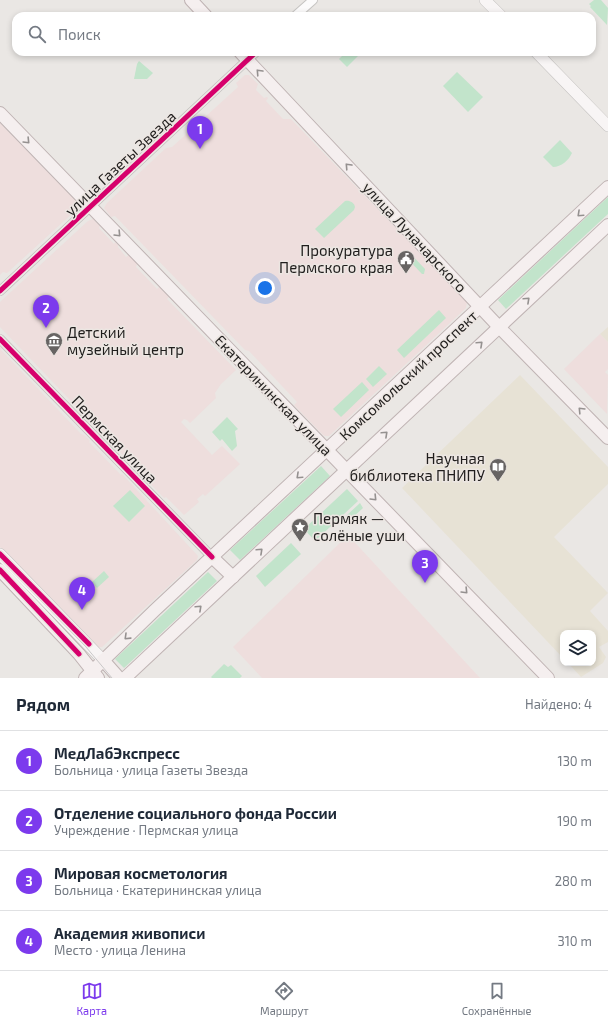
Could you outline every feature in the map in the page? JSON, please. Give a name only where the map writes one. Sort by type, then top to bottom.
[{"type":"main road","points":[[191,0],[202,12]]},
{"type":"main road","points":[[485,0],[497,12]]},
{"type":"main road","name":"улица Луначарского","points":[[249,56],[480,307],[608,438]]},
{"type":"main road","points":[[540,56],[608,126]]},
{"type":"main road","name":"Екатерининская улица","points":[[0,113],[548,678]]},
{"type":"main road","name":"Комсомольский проспект","points":[[92,676],[103,660],[608,187]]},
{"type":"main road","name":"Комсомольский проспект","points":[[125,678],[608,225]]},
{"type":"main road","points":[[0,554],[119,678]]},
{"type":"main road","name":"Пермская улица","points":[[212,557],[233,577]]},
{"type":"main road","points":[[0,570],[79,654],[92,676]]},
{"type":"street","points":[[300,12],[313,0]]},
{"type":"street","name":"улица Газеты Звезда","points":[[0,291],[247,56]]},
{"type":"street","name":"Пермская улица","points":[[0,338],[212,557]]},
{"type":"shaded area","points":[[245,75],[249,75],[258,84],[256,90],[264,98],[268,98],[266,101],[283,119],[291,119],[467,302],[466,308],[329,436],[323,435],[294,405],[297,402],[249,351],[245,350],[115,216],[111,217],[104,208],[107,203],[166,148],[172,147],[238,87],[236,83]]},
{"type":"shaded area","points":[[0,123],[74,199],[77,205],[75,211],[7,273],[3,272],[0,275]]},
{"type":"shaded area","points":[[93,219],[114,244],[115,242],[118,245],[126,257],[129,255],[137,264],[136,267],[157,289],[159,287],[169,297],[167,299],[236,370],[221,384],[215,393],[216,398],[190,423],[184,419],[181,422],[212,455],[222,446],[240,464],[205,496],[203,494],[197,499],[199,502],[184,515],[166,497],[164,498],[0,327],[0,302],[88,221]]},
{"type":"shaded area","points":[[608,327],[608,342],[600,334]]},
{"type":"shaded area","points":[[600,334],[608,342],[608,369],[605,372],[608,375],[607,414],[564,369]]},
{"type":"shaded area","points":[[0,347],[2,349],[1,350],[121,475],[122,474],[198,556],[197,560],[102,647],[97,647],[94,645],[0,547]]},
{"type":"shaded area","points":[[520,375],[608,467],[608,484],[554,537],[608,593],[590,611],[608,631],[608,642],[599,647],[606,657],[603,663],[581,677],[571,666],[596,666],[596,630],[560,630],[560,655],[402,488]]},
{"type":"shaded area","points":[[348,535],[480,678],[262,678],[233,647]]},
{"type":"green space","points":[[594,0],[601,0],[608,8],[607,25],[590,7],[591,6],[589,4]]},
{"type":"green space","points":[[342,56],[358,56],[347,67],[339,59]]},
{"type":"green space","points":[[139,61],[153,73],[147,79],[134,79]]},
{"type":"green space","points":[[457,72],[483,97],[468,112],[443,86]]},
{"type":"green space","points":[[560,140],[572,153],[564,163],[553,167],[543,157]]},
{"type":"green space","points":[[608,197],[608,214],[506,309],[498,300]]},
{"type":"green space","points":[[345,201],[350,201],[354,205],[354,210],[324,238],[315,229]]},
{"type":"green space","points":[[407,250],[425,269],[424,274],[422,274],[403,254]]},
{"type":"green space","points":[[439,310],[446,318],[404,358],[397,350]]},
{"type":"green space","points":[[379,366],[387,374],[373,387],[366,379]]},
{"type":"green space","points":[[362,382],[369,390],[341,417],[333,409]]},
{"type":"green space","points":[[227,417],[238,429],[235,431],[237,446],[232,451],[222,439],[220,441],[212,432]]},
{"type":"green space","points":[[321,466],[330,476],[240,560],[230,550]]},
{"type":"green space","points":[[347,489],[358,501],[315,541],[304,529]]},
{"type":"green space","points":[[130,490],[145,506],[129,522],[113,506]]},
{"type":"green space","points":[[360,503],[363,508],[350,520],[346,516]]},
{"type":"green space","points":[[291,543],[301,554],[265,587],[256,576]]},
{"type":"green space","points":[[104,571],[109,577],[97,588],[92,582]]},
{"type":"green space","points":[[208,572],[217,581],[124,668],[115,659]]},
{"type":"green space","points":[[224,664],[228,667],[231,665],[242,676],[240,678],[212,678],[211,677]]},
{"type":"tram line","points":[[0,559],[86,647],[112,678]]},
{"type":"cycle path","points":[[0,291],[252,56]]},
{"type":"cycle path","points":[[0,339],[212,557]]},
{"type":"cycle path","points":[[0,554],[89,644]]},
{"type":"cycle path","points":[[0,570],[79,654]]},
{"type":"place","name":"МедЛабЭкспресс","points":[[200,149]]},
{"type":"place","name":"Прокуратура Пермского края","points":[[406,274]]},
{"type":"place","name":"Отделение социального фонда России","points":[[46,328]]},
{"type":"place","name":"Детский музейный центр","points":[[54,356]]},
{"type":"place","name":"Научная библиотека ПНИПУ","points":[[498,482]]},
{"type":"place","name":"Пермяк — солёные уши","points":[[300,542]]},
{"type":"place","name":"Мировая косметология","points":[[425,583]]},
{"type":"place","name":"Академия живописи","points":[[82,610]]}]
